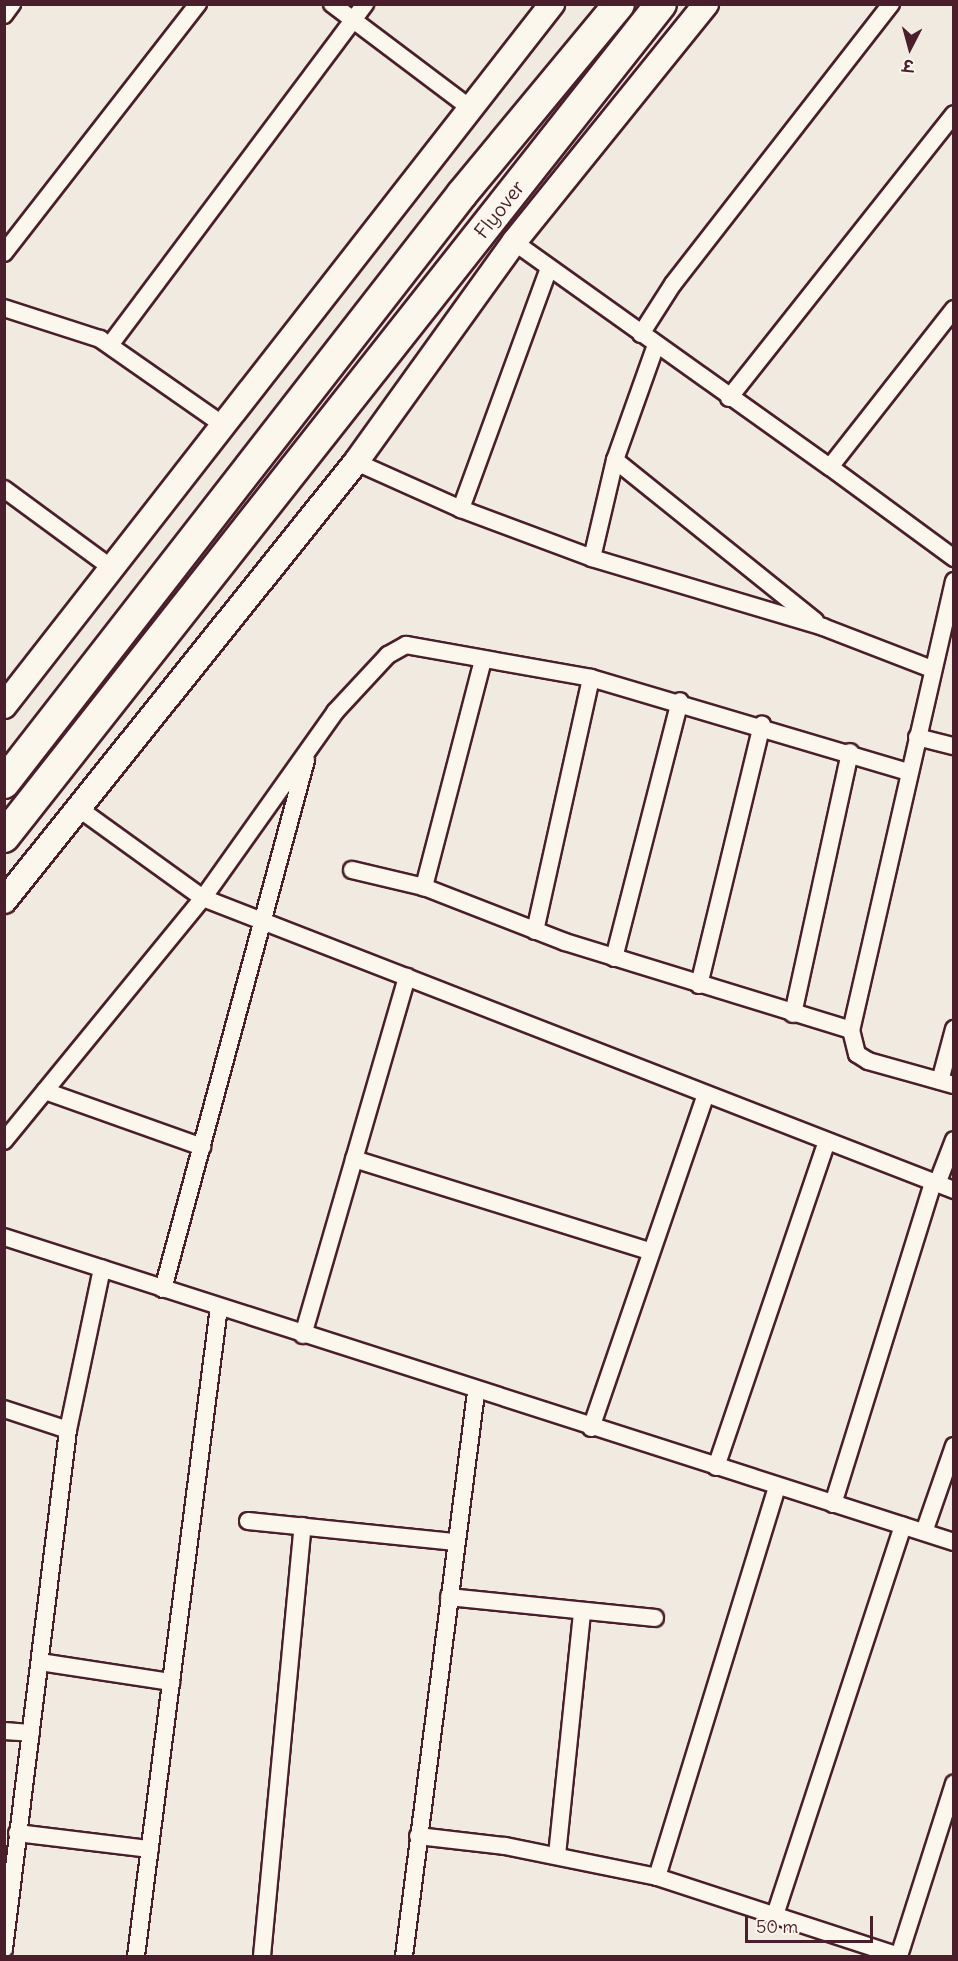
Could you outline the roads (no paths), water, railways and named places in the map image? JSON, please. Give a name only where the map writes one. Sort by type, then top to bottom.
[{"type":"highway","name":"Flyover","points":[[4,783],[462,194],[619,4]]},
{"type":"highway","name":"Flyover","points":[[4,837],[661,4]]},
{"type":"main road","points":[[4,706],[552,4]]},
{"type":"main road","points":[[4,901],[356,462],[514,242],[706,4]]},
{"type":"street","points":[[4,15],[12,4]]},
{"type":"street","points":[[4,253],[198,4]]},
{"type":"street","points":[[332,4],[470,108]]},
{"type":"street","points":[[110,345],[365,4]]},
{"type":"street","points":[[641,334],[673,284],[891,4]]},
{"type":"street","points":[[729,398],[954,114]]},
{"type":"street","points":[[514,242],[954,558]]},
{"type":"street","points":[[461,509],[549,268]]},
{"type":"street","points":[[4,308],[110,345],[222,424]]},
{"type":"street","points":[[830,467],[954,309]]},
{"type":"street","points":[[592,558],[615,460],[656,345]]},
{"type":"street","points":[[615,460],[823,627]]},
{"type":"street","points":[[356,462],[461,509],[592,558],[823,627],[932,669]]},
{"type":"street","points":[[4,489],[113,569]]},
{"type":"street","points":[[954,581],[949,618],[932,669],[851,1030],[857,1054],[868,1061],[947,1083],[954,1029]]},
{"type":"street","points":[[4,1141],[203,898],[308,749],[381,663],[406,645],[591,678],[762,725],[909,772]]},
{"type":"street","points":[[424,887],[483,660]]},
{"type":"street","points":[[535,931],[591,678]]},
{"type":"street","points":[[614,958],[680,702]]},
{"type":"street","points":[[699,985],[762,725]]},
{"type":"street","points":[[917,737],[954,746]]},
{"type":"street","points":[[163,1289],[266,923],[308,749]]},
{"type":"street","points":[[793,1014],[850,752]]},
{"type":"street","points":[[78,808],[203,898],[954,1190]]},
{"type":"street","points":[[352,870],[424,887],[535,931],[614,958],[851,1030]]},
{"type":"street","points":[[303,1335],[406,977]]},
{"type":"street","points":[[45,1091],[202,1147]]},
{"type":"street","points":[[591,1428],[650,1251],[706,1094]]},
{"type":"street","points":[[833,1504],[935,1183],[954,1140]]},
{"type":"street","points":[[716,1467],[827,1141]]},
{"type":"street","points":[[354,1159],[650,1251]]},
{"type":"street","points":[[4,1237],[476,1392],[954,1542]]},
{"type":"street","points":[[4,1949],[16,1833],[31,1733],[68,1430],[102,1269]]},
{"type":"street","points":[[136,1956],[219,1307]]},
{"type":"street","points":[[404,1956],[476,1392]]},
{"type":"street","points":[[4,1410],[68,1430]]},
{"type":"street","points":[[924,1532],[954,1446]]},
{"type":"street","points":[[657,1877],[777,1486]]},
{"type":"street","points":[[248,1521],[456,1542]]},
{"type":"street","points":[[262,1956],[303,1526]]},
{"type":"street","points":[[774,1915],[903,1526]]},
{"type":"street","points":[[449,1597],[655,1618]]},
{"type":"street","points":[[557,1854],[582,1611]]},
{"type":"street","points":[[40,1662],[171,1682]]},
{"type":"street","points":[[4,1731],[31,1733]]},
{"type":"street","points":[[418,1836],[557,1854],[657,1877],[899,1956],[954,1784]]},
{"type":"street","points":[[16,1833],[150,1849]]}]
